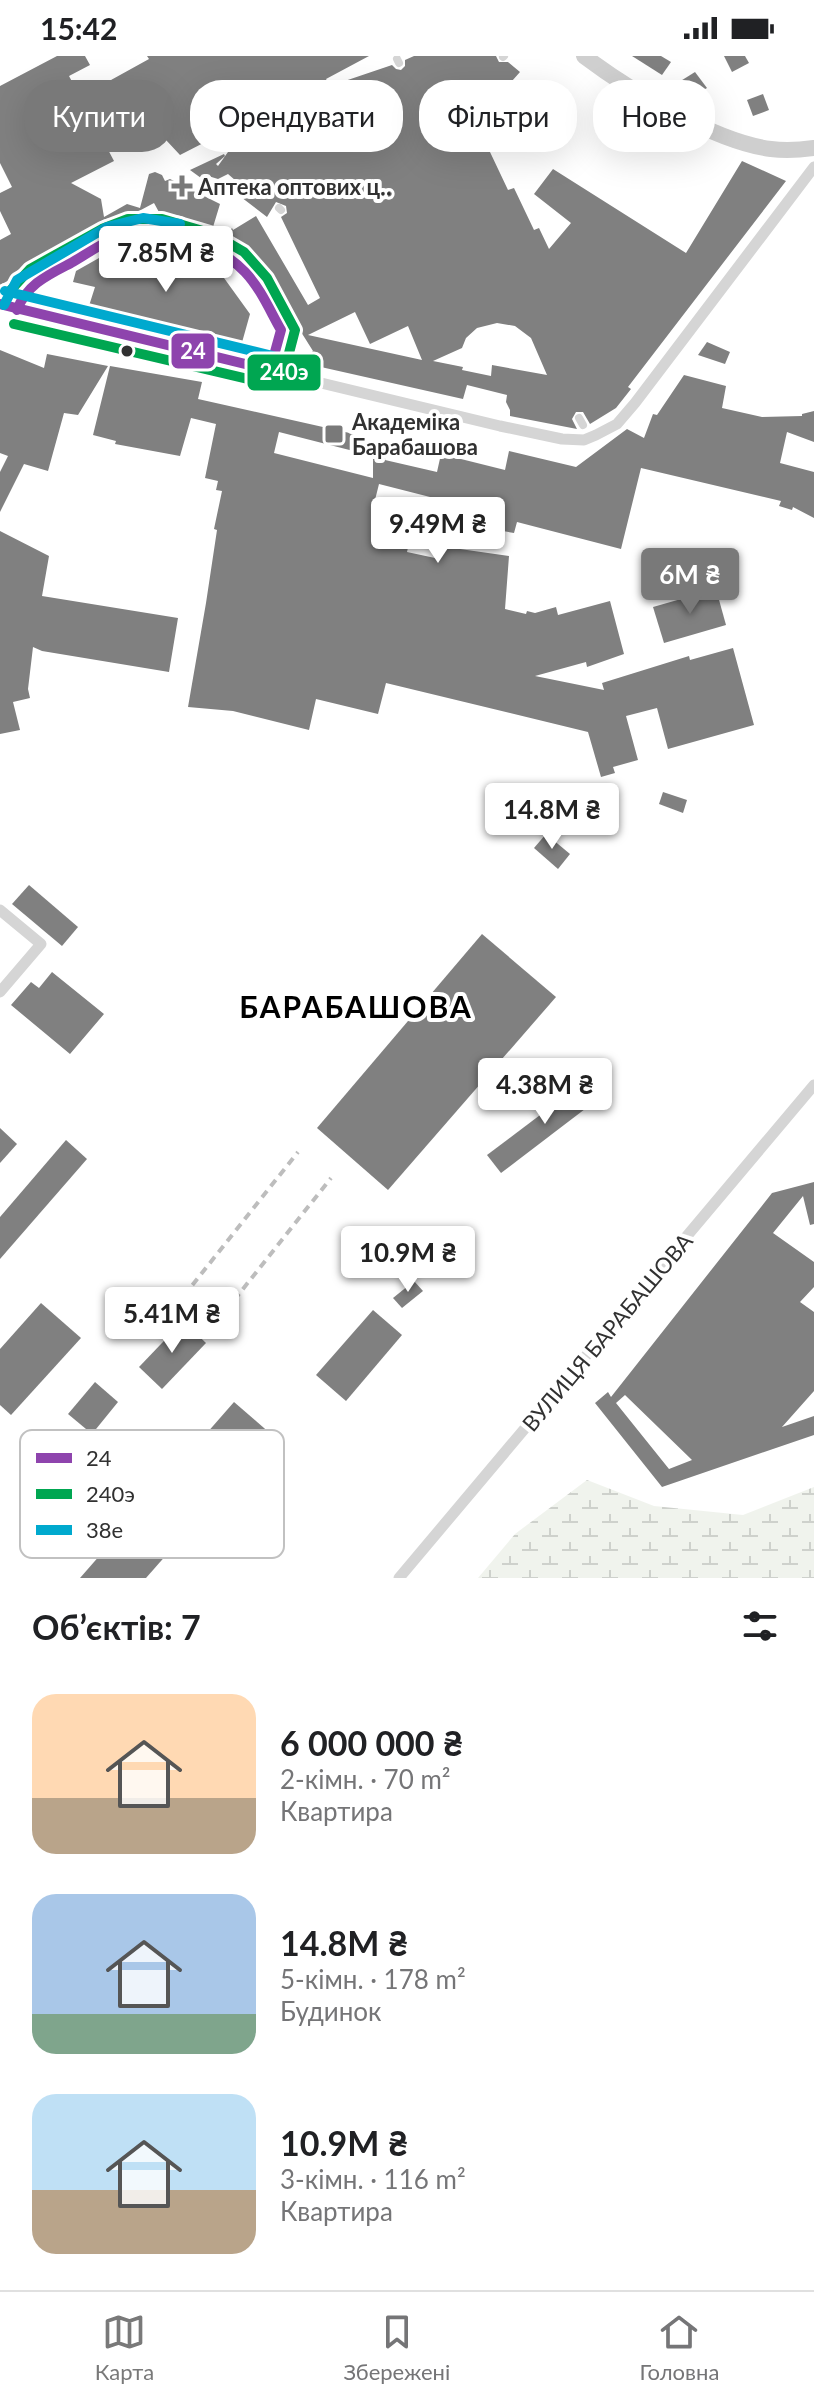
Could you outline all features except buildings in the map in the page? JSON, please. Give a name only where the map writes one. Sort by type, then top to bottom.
[{"type":"main road","points":[[584,56],[668,108],[720,133],[769,149],[814,148]]},
{"type":"street","points":[[0,304],[500,426],[584,440],[617,424],[635,403],[814,167]]},
{"type":"street","points":[[17,310],[25,291],[87,253],[128,234],[160,233],[219,251],[250,278],[281,330],[270,370]]},
{"type":"street","points":[[0,910],[41,944],[0,992]]},
{"type":"street","name":"ВУЛИЦЯ БАРАБАШОВА","points":[[399,1578],[814,1085]]},
{"type":"green space","points":[[587,1480],[654,1506],[743,1515],[814,1487],[814,1578],[478,1578],[515,1534]]},
{"type":"railway","points":[[175,1307],[298,1152]]},
{"type":"railway","points":[[208,1333],[331,1178]]},
{"type":"transit line","name":"38е","points":[[4,305],[17,280],[107,227],[143,218],[180,224]]},
{"type":"transit line","name":"240э","points":[[9,292],[30,269],[102,229],[128,219],[162,219],[213,234],[244,252],[267,278],[295,330],[283,376],[269,384],[14,324]]},
{"type":"transit line","name":"24","points":[[17,310],[26,293],[39,281],[108,241],[132,233],[177,235],[222,254],[245,272],[256,286],[281,330],[270,370]]},
{"type":"transit line","name":"38е","points":[[5,291],[273,356]]},
{"type":"transit line","name":"24","points":[[0,304],[270,370]]},
{"type":"place","name":"Аптека оптових ц‥","points":[[182,186]]},
{"type":"place","name":"Академіка Барабашова","points":[[334,434]]},
{"type":"district","name":"БАРАБАШОВА","points":[[356,1006]]}]
